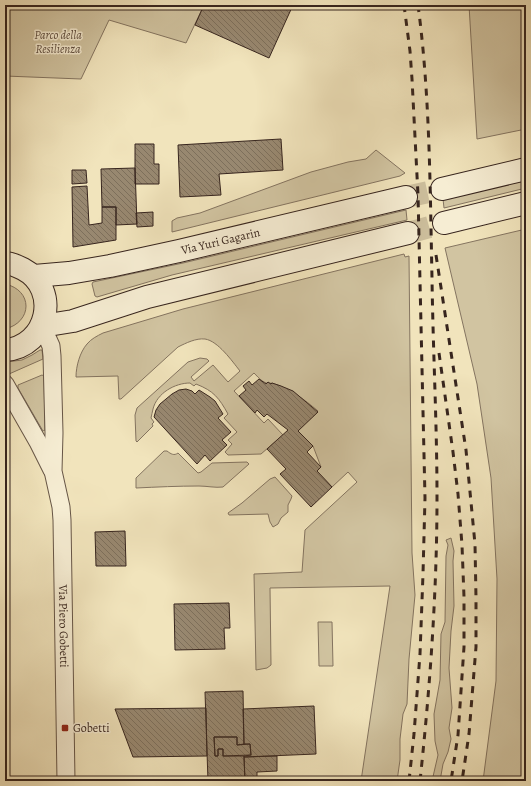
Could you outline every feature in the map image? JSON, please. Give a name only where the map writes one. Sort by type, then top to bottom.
[{"type":"main road","points":[[442,189],[526,169]]},
{"type":"main road","name":"Via Yuri Gagarin","points":[[34,276],[83,271],[117,264],[406,197]]},
{"type":"main road","points":[[444,223],[526,203]]},
{"type":"main road","points":[[42,326],[73,320],[147,297],[408,232]]},
{"type":"main road","points":[[5,350],[10,350],[23,345],[34,337],[42,326],[46,308],[44,295],[34,276],[17,265],[6,263]]},
{"type":"street","name":"Via Piero Gobetti","points":[[42,326],[51,346],[53,361],[53,471],[61,507],[62,520],[66,781]]},
{"type":"street","name":"Via Piero Gobetti","points":[[5,384],[53,471]]},
{"type":"green space","name":"Parco della Resilienza","points":[[5,5],[204,5],[186,43],[109,20],[81,79],[5,76]]},
{"type":"green space","points":[[469,5],[526,5],[526,129],[477,139]]},
{"type":"green space","points":[[376,150],[405,173],[400,176],[172,232],[172,221],[177,218],[200,213],[311,172],[348,162],[366,159]]},
{"type":"green space","points":[[526,179],[526,188],[444,208],[443,199]]},
{"type":"green space","points":[[406,210],[407,220],[172,275],[97,297],[95,296],[92,284],[93,282],[183,263]]},
{"type":"green space","points":[[526,229],[526,761],[520,781],[483,781],[496,681],[497,579],[491,478],[477,384],[445,248]]},
{"type":"green space","points":[[404,254],[405,257],[409,256],[412,553],[415,595],[409,659],[407,704],[403,714],[397,781],[361,781],[390,586],[270,588],[271,665],[267,668],[256,670],[254,574],[302,572],[305,530],[357,482],[348,472],[332,487],[317,471],[321,467],[313,446],[298,431],[318,411],[291,391],[279,385],[264,382],[254,373],[234,391],[264,423],[268,419],[283,435],[261,454],[228,455],[225,452],[232,444],[228,440],[237,432],[224,418],[228,414],[225,408],[212,392],[196,384],[194,386],[190,383],[184,383],[167,390],[158,398],[151,418],[154,422],[152,424],[153,426],[137,442],[135,415],[137,408],[188,362],[200,358],[207,359],[209,361],[191,377],[194,381],[213,365],[228,382],[240,371],[229,357],[215,343],[205,339],[191,341],[178,347],[121,399],[119,399],[118,376],[76,377],[76,373],[82,351],[92,339],[103,333],[183,309]]},
{"type":"green space","points":[[5,284],[14,287],[21,293],[25,299],[26,306],[25,313],[21,320],[5,329]]},
{"type":"green space","points":[[42,350],[43,359],[9,374],[5,366],[6,362],[22,360]]},
{"type":"green space","points":[[42,375],[44,376],[45,430],[43,431],[18,388],[18,385]]},
{"type":"green space","points":[[164,451],[171,454],[178,453],[198,473],[212,463],[247,462],[249,464],[223,487],[191,486],[136,488],[136,478]]},
{"type":"green space","points":[[275,477],[292,496],[288,505],[288,512],[281,518],[278,524],[273,527],[268,514],[229,515],[228,513],[270,479]]},
{"type":"green space","points":[[451,538],[454,551],[454,606],[449,668],[452,708],[449,728],[451,739],[443,764],[440,781],[432,781],[438,755],[435,741],[434,714],[440,680],[441,634],[445,622],[446,556],[448,545],[446,540]]},
{"type":"green space","points":[[318,622],[332,622],[333,666],[319,666]]},
{"type":"building","points":[[204,5],[293,5],[269,58],[195,25]]},
{"type":"building","points":[[281,139],[283,170],[219,174],[221,195],[180,197],[178,145]]},
{"type":"building","points":[[135,144],[154,144],[154,164],[159,164],[159,184],[135,184]]},
{"type":"building","points":[[135,168],[137,224],[116,225],[116,207],[102,207],[101,169]]},
{"type":"building","points":[[72,170],[86,170],[87,183],[72,184]]},
{"type":"building","points":[[87,186],[89,225],[102,223],[102,207],[116,207],[116,240],[73,247],[72,187]]},
{"type":"building","points":[[153,212],[153,226],[137,227],[136,213]]},
{"type":"building","points":[[259,379],[266,384],[268,382],[271,384],[272,383],[293,391],[318,412],[298,431],[313,446],[307,452],[321,467],[317,471],[332,487],[311,507],[280,474],[286,469],[267,449],[288,430],[267,414],[264,417],[257,410],[255,413],[239,396],[246,390],[243,386],[249,381],[252,385]]},
{"type":"building","points":[[186,389],[195,394],[199,390],[215,401],[223,414],[218,418],[231,432],[222,440],[227,445],[210,461],[205,455],[197,464],[154,417],[160,404],[172,394],[179,390]]},
{"type":"building","points":[[125,531],[126,566],[96,566],[95,532]]},
{"type":"building","points":[[229,603],[230,628],[224,628],[225,649],[175,650],[174,604]]},
{"type":"building","points":[[243,691],[244,744],[237,745],[237,737],[214,737],[215,756],[218,756],[218,749],[223,749],[223,756],[244,756],[245,781],[208,781],[205,692]]},
{"type":"building","points":[[314,706],[316,754],[244,757],[251,755],[250,744],[244,744],[243,709]]},
{"type":"building","points":[[206,708],[207,756],[133,757],[115,709]]},
{"type":"building","points":[[214,737],[237,737],[237,745],[250,744],[251,755],[223,756],[223,749],[218,749],[218,756],[215,756]]},
{"type":"building","points":[[277,756],[277,771],[257,772],[257,781],[245,781],[244,757]]},
{"type":"tunnel","points":[[406,197],[442,189]]},
{"type":"tunnel","points":[[408,233],[444,223]]},
{"type":"railway","points":[[404,5],[410,51],[418,195],[425,498],[420,654],[409,781]]},
{"type":"railway","points":[[418,5],[425,73],[429,141],[437,497],[436,568],[432,639],[420,781]]},
{"type":"railway","points":[[436,255],[466,450],[475,544],[476,647],[469,734],[462,781]]},
{"type":"railway","points":[[439,353],[458,494],[464,597],[464,647],[458,735],[451,781]]},
{"type":"place","name":"Gobetti","points":[[65,728]]}]
